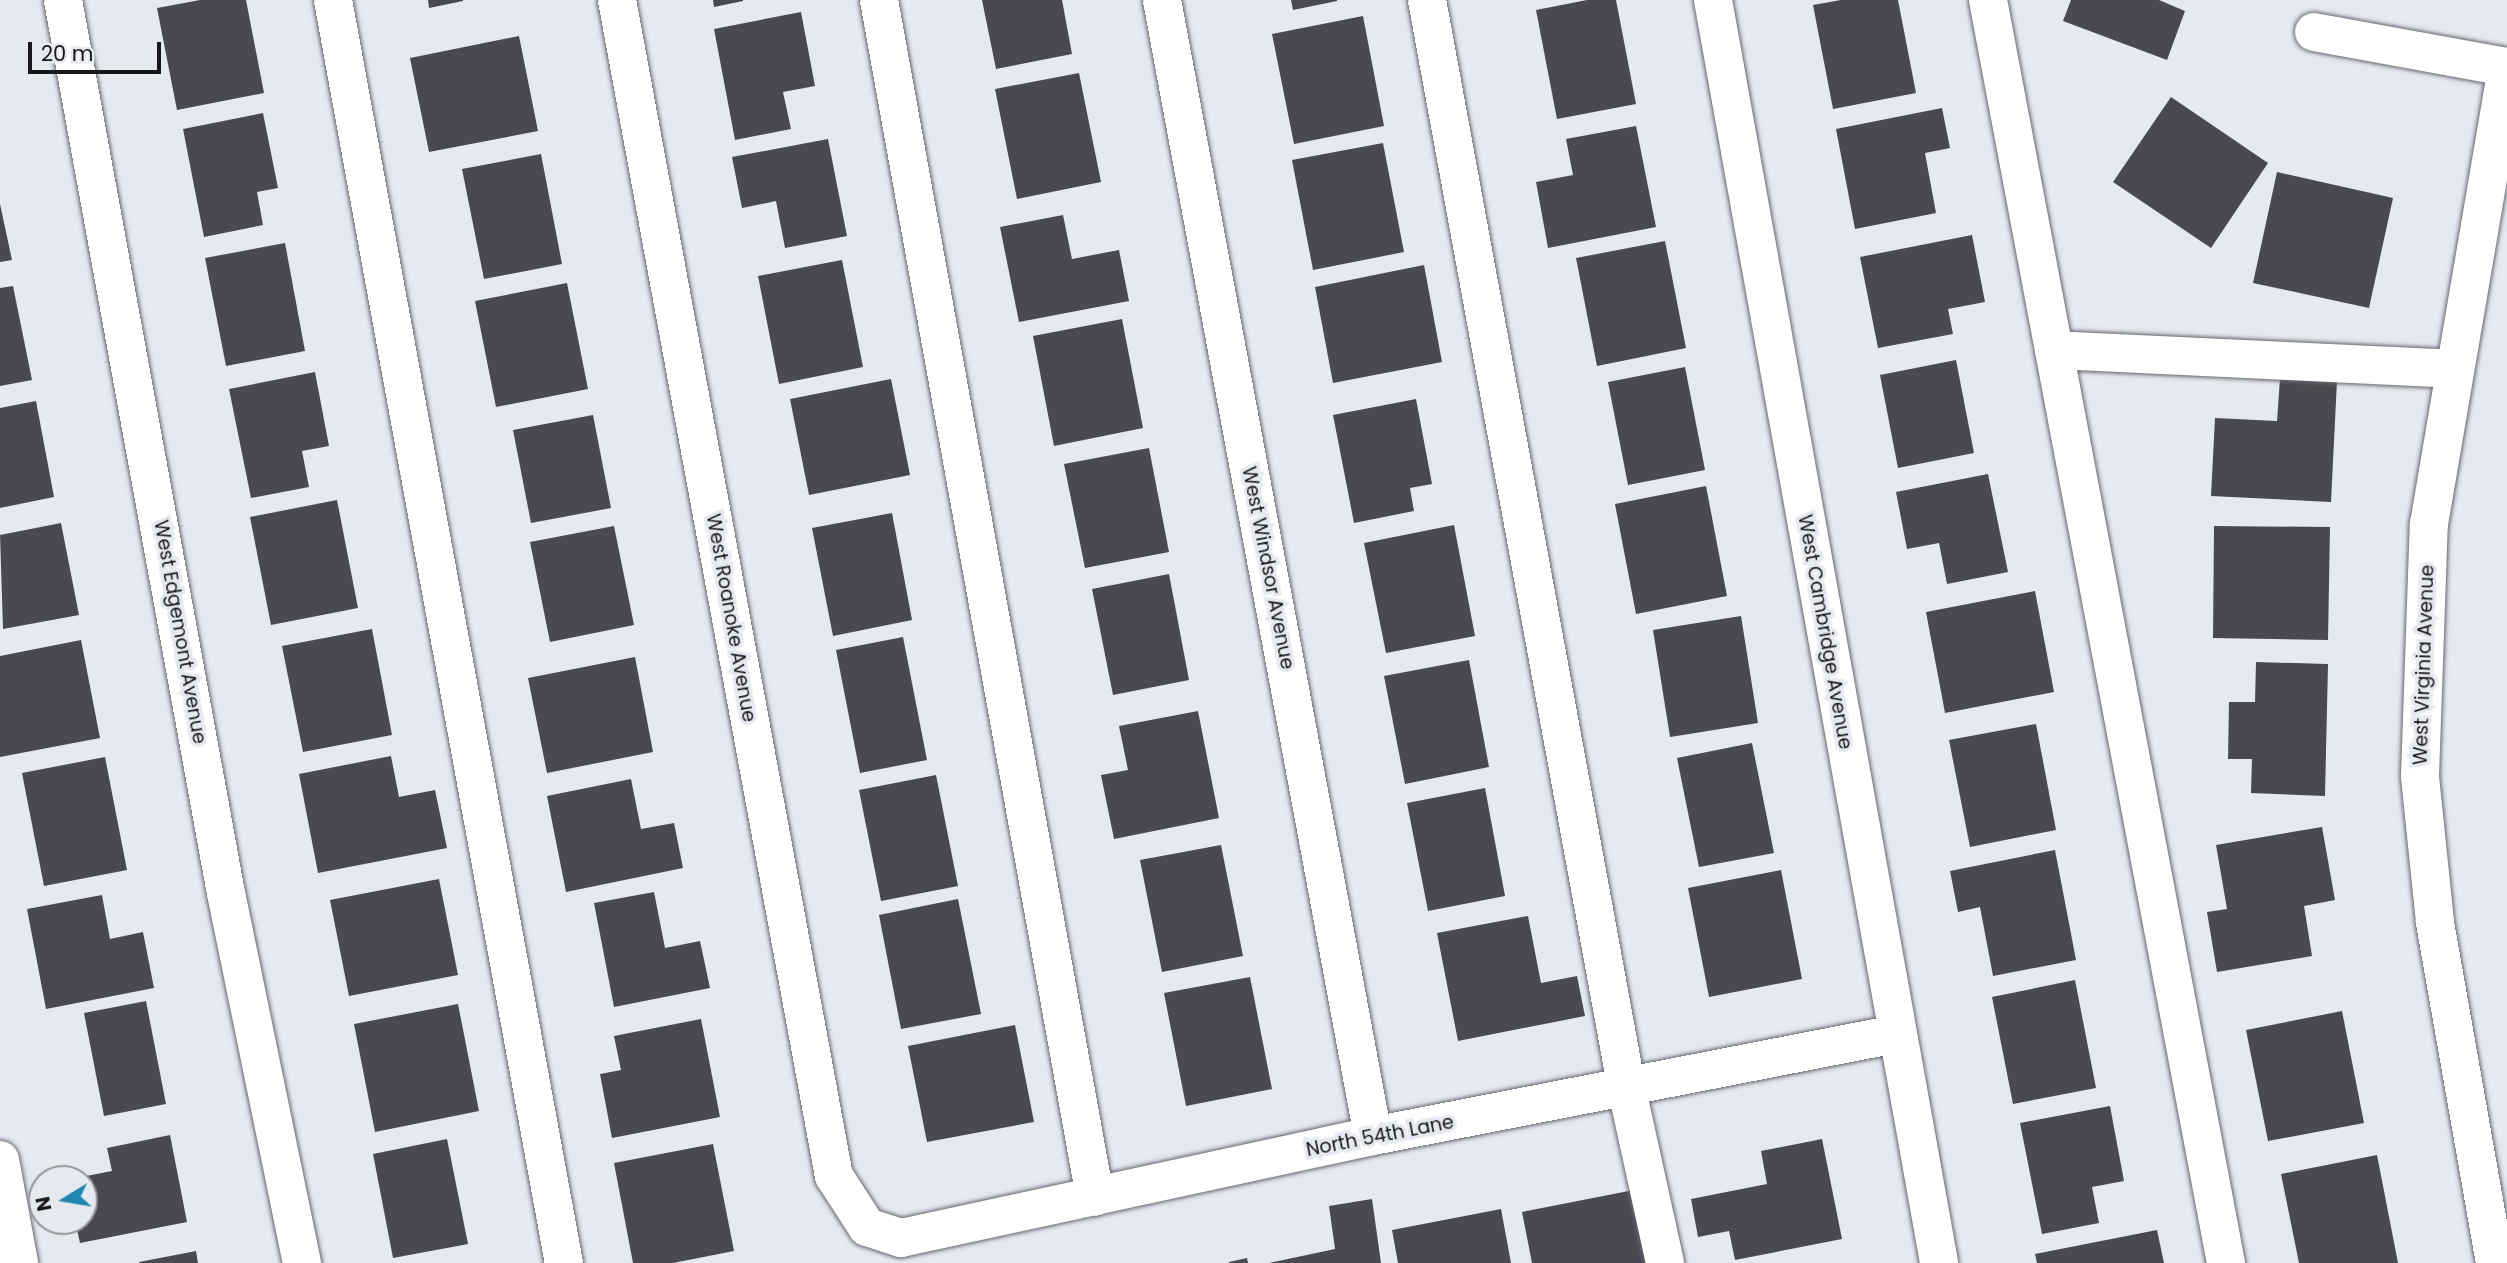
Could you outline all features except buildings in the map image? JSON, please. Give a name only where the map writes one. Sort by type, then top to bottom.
[{"type":"street","name":"West Edgemont Avenue","points":[[63,0],[226,893],[302,1263]]},
{"type":"street","points":[[333,0],[564,1263]]},
{"type":"street","name":"West Roanoke Avenue","points":[[617,0],[834,1175],[867,1227]]},
{"type":"street","points":[[879,0],[1095,1197]]},
{"type":"street","name":"West Windsor Avenue","points":[[1162,0],[1374,1136]]},
{"type":"street","points":[[1427,0],[1627,1090],[1665,1263]]},
{"type":"street","name":"West Cambridge Avenue","points":[[1713,0],[1938,1263]]},
{"type":"street","points":[[1988,0],[2226,1263]]},
{"type":"street","points":[[2314,32],[2507,67]]},
{"type":"street","name":"West Virginia Avenue","points":[[2495,1263],[2435,922],[2420,776],[2429,524],[2507,67]]},
{"type":"street","points":[[2054,350],[2455,369]]},
{"type":"street","name":"North 54th Lane","points":[[867,1227],[901,1238],[1374,1136],[1627,1090],[1896,1034]]},
{"type":"street","points":[[0,1160],[19,1263]]}]
